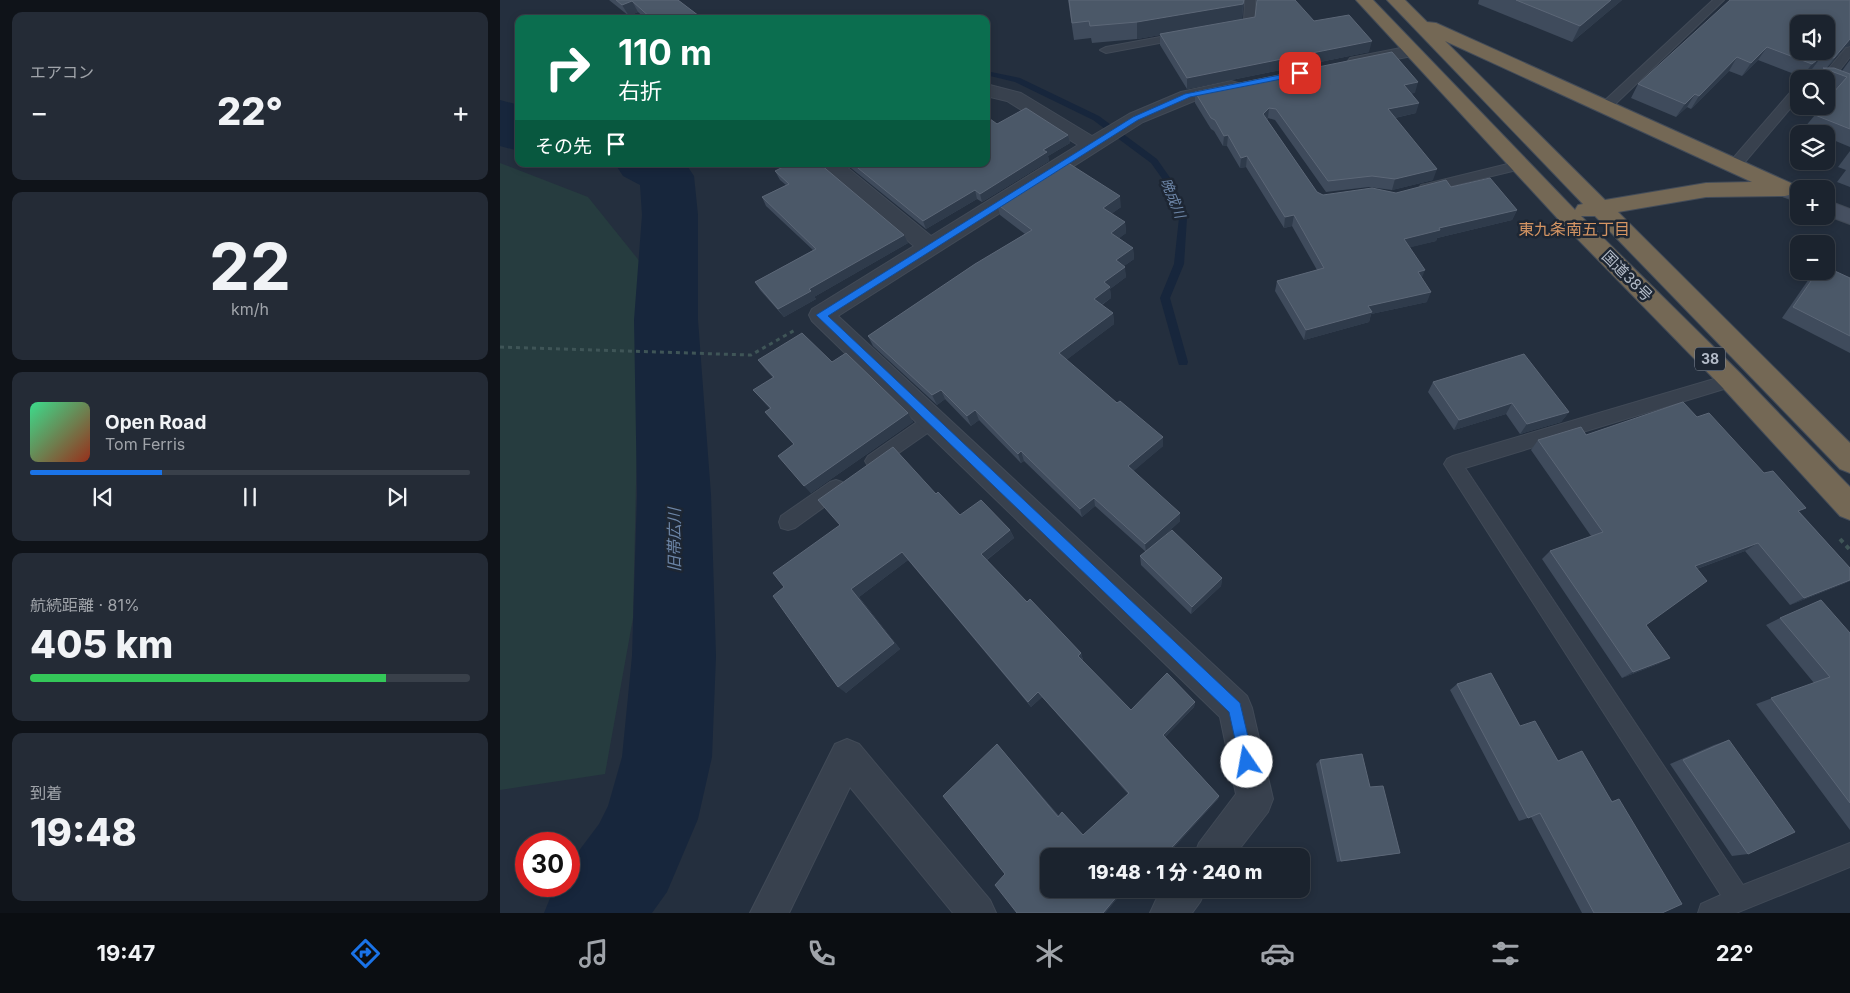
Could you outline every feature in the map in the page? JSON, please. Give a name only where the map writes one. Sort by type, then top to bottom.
[{"type":"highway","name":"国道38号","points":[[1364,0],[1567,215],[1731,380],[1850,507]]},
{"type":"highway","name":"国道38号","points":[[1395,0],[1850,461]]},
{"type":"highway","points":[[1415,20],[1790,191]]},
{"type":"highway","points":[[1567,215],[1600,207],[1706,190],[1790,192]]},
{"type":"street","points":[[1343,64],[1411,51]]},
{"type":"street","points":[[1218,848],[1255,799],[1235,708],[822,315],[1136,118],[1188,96],[1246,84]]},
{"type":"street","points":[[990,91],[1014,97],[1096,142]]},
{"type":"street","points":[[834,167],[930,247]]},
{"type":"street","points":[[1835,211],[1850,217]]},
{"type":"street","points":[[769,913],[847,756],[977,913]]},
{"type":"street","points":[[1169,913],[1180,898]]},
{"type":"lane","points":[[1221,29],[1250,24],[1250,0]]},
{"type":"lane","points":[[1605,107],[1719,0]]},
{"type":"lane","points":[[1106,50],[1192,34]]},
{"type":"lane","points":[[1834,70],[1850,50]]},
{"type":"lane","points":[[1835,81],[1850,86]]},
{"type":"lane","points":[[1734,166],[1790,101]]},
{"type":"lane","points":[[1411,192],[1520,165]]},
{"type":"lane","points":[[1731,380],[1454,464],[1738,899]]},
{"type":"lane","points":[[788,522],[933,420]]},
{"type":"lane","points":[[1710,913],[1738,899],[1850,854]]},
{"type":"path","points":[[500,347],[751,355],[822,315]]},
{"type":"green space","points":[[500,163],[588,197],[641,263],[633,618],[605,774],[500,790]]},
{"type":"building","points":[[616,0],[678,0],[698,15],[648,15],[632,1],[622,5]]},
{"type":"building","points":[[1069,0],[1244,0],[1243,4],[1137,22],[1090,26],[1089,21],[1072,23]]},
{"type":"building","points":[[1257,0],[1295,0],[1314,21],[1349,15],[1372,41],[1187,78],[1160,34],[1255,17]]},
{"type":"building","points":[[1516,0],[1611,0],[1580,26]]},
{"type":"building","points":[[1730,0],[1850,0],[1850,39],[1835,57],[1835,15],[1790,15],[1790,56],[1767,47],[1751,63],[1737,57],[1699,96],[1695,94],[1685,104],[1638,84]]},
{"type":"building","points":[[1392,52],[1418,82],[1404,85],[1419,103],[1388,109],[1437,169],[1395,179],[1372,176],[1328,181],[1276,109],[1269,108],[1263,114],[1317,192],[1323,195],[1372,188],[1396,193],[1446,180],[1451,187],[1490,178],[1517,210],[1439,228],[1440,230],[1404,239],[1425,270],[1418,272],[1431,292],[1368,306],[1372,312],[1306,330],[1277,281],[1324,268],[1294,215],[1285,217],[1247,156],[1241,158],[1228,135],[1224,136],[1195,92]]},
{"type":"building","points":[[1801,60],[1817,60],[1812,64]]},
{"type":"building","points":[[1823,68],[1834,68],[1850,74],[1850,129],[1815,115],[1835,115],[1835,91],[1847,77],[1835,72],[1835,70]]},
{"type":"building","points":[[1026,108],[1068,135],[1043,150],[1047,152],[980,194],[975,190],[923,221],[857,167],[990,167],[990,119],[997,124]]},
{"type":"building","points":[[1065,161],[1120,196],[1103,208],[1125,222],[1111,233],[1133,248],[1116,260],[1125,267],[1104,282],[1110,287],[1094,299],[1113,313],[1059,353],[1117,403],[1120,401],[1163,437],[1128,466],[1180,513],[1145,544],[1094,498],[1080,509],[1021,451],[1018,454],[975,410],[967,416],[941,390],[932,395],[868,336],[975,264],[1032,230],[997,204]]},
{"type":"building","points":[[783,167],[824,167],[904,235],[809,289],[811,291],[778,309],[755,282],[816,249],[762,197],[789,184],[775,171]]},
{"type":"building","points":[[1835,271],[1850,278],[1850,336],[1793,307],[1812,280],[1835,280]]},
{"type":"building","points":[[802,333],[832,362],[846,353],[908,413],[804,486],[778,456],[794,444],[765,412],[771,408],[753,390],[774,377],[758,360]]},
{"type":"building","points":[[1524,354],[1569,412],[1527,424],[1512,403],[1459,420],[1433,382]]},
{"type":"building","points":[[1683,402],[1697,417],[1709,413],[1764,473],[1773,471],[1806,508],[1798,511],[1850,568],[1850,580],[1804,598],[1758,543],[1695,566],[1707,581],[1646,625],[1670,658],[1633,672],[1550,551],[1603,532],[1538,440],[1581,427],[1586,435]]},
{"type":"building","points":[[893,447],[936,494],[938,492],[960,515],[981,500],[1010,530],[981,554],[1027,602],[1030,599],[1081,653],[1078,656],[1131,710],[1167,673],[1195,702],[1163,735],[1219,796],[1171,848],[1040,848],[1040,898],[1116,898],[1103,913],[1017,913],[995,885],[1005,874],[943,796],[997,744],[1058,817],[1062,812],[1083,835],[1129,793],[1038,692],[1028,702],[902,552],[851,589],[894,643],[838,687],[773,596],[784,587],[773,573],[840,525],[818,500]]},
{"type":"building","points":[[1172,530],[1222,578],[1192,607],[1140,556]]},
{"type":"building","points":[[1821,600],[1850,633],[1850,803],[1771,698],[1830,677],[1780,618]]},
{"type":"building","points":[[1491,673],[1520,726],[1535,721],[1558,761],[1582,751],[1612,802],[1619,799],[1682,904],[1662,913],[1594,913],[1540,813],[1528,818],[1457,684]]},
{"type":"building","points":[[1729,740],[1795,832],[1748,854],[1683,760]]},
{"type":"building","points":[[1362,754],[1370,787],[1383,786],[1400,853],[1341,861],[1320,760]]},
{"type":"waterway","name":"晩成川","points":[[990,74],[1017,80],[1096,118],[1154,161],[1170,184],[1183,218],[1179,264],[1165,298],[1183,362]]},
{"type":"waterway","name":"旧帯広川","points":[[500,115],[515,131]]},
{"type":"waterway","name":"旧帯広川","points":[[593,913],[633,858],[651,819],[667,757],[674,656],[674,495],[666,320],[670,215],[667,176],[648,167]]},
{"type":"waterway","name":"晩成川","points":[[667,176],[681,167]]},
{"type":"district","name":"東九条南五丁目","points":[[1574,229]]},
{"type":"route","points":[[1247,762],[1235,708],[822,315],[1136,118],[1188,96],[1300,73]]}]
